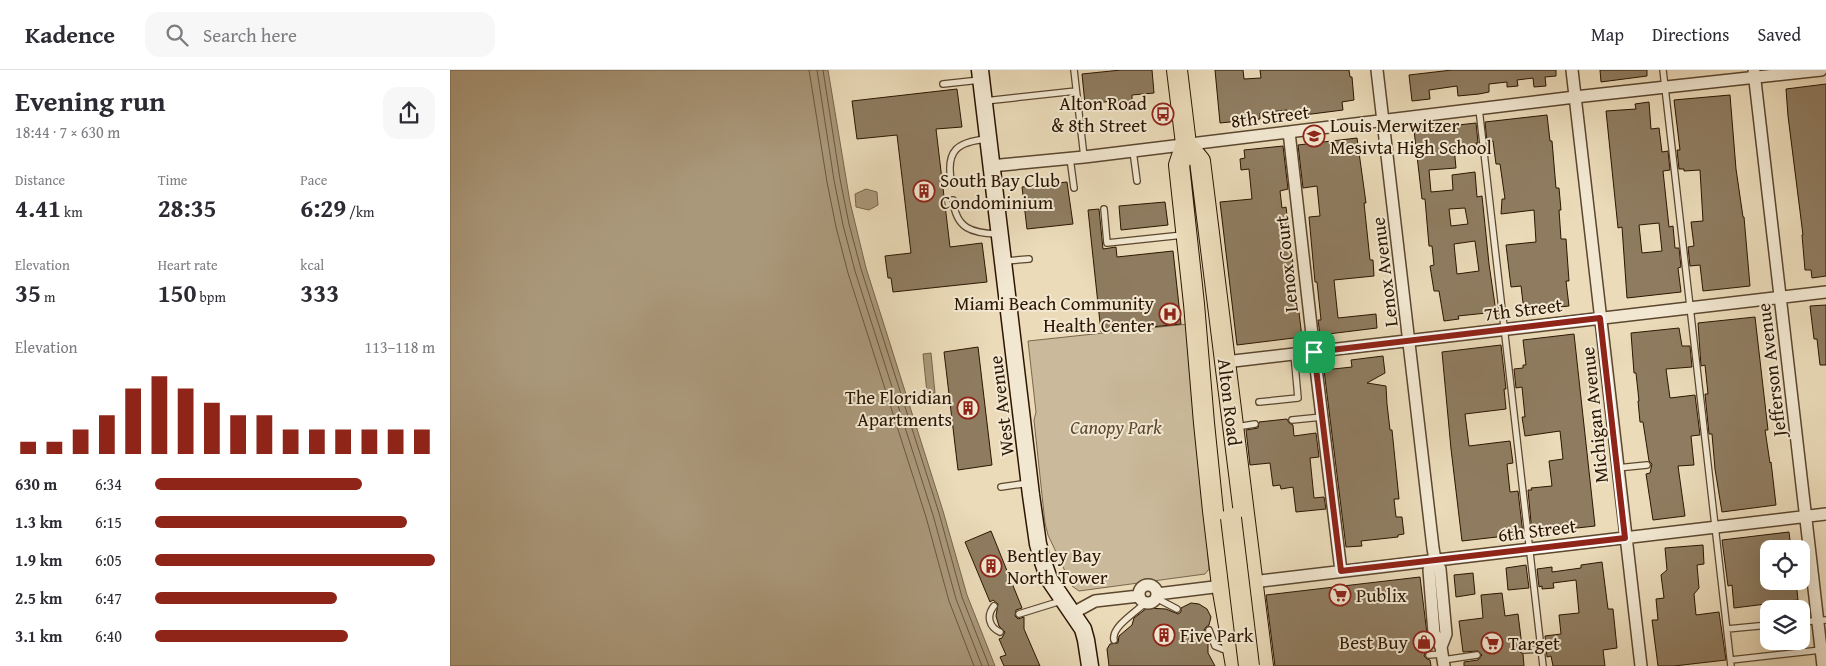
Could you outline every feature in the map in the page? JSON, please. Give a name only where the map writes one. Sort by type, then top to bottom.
[{"type":"highway","name":"Alton Road","points":[[1177,70],[1186,144],[1179,166],[1194,304],[1204,423],[1221,578],[1240,662]]},
{"type":"highway","name":"Alton Road","points":[[1186,144],[1200,161],[1263,666]]},
{"type":"highway","points":[[1186,144],[1195,161],[1206,294],[1231,518],[1240,662]]},
{"type":"highway","points":[[1221,578],[1237,582],[1252,582]]},
{"type":"street","name":"Lenox Avenue","points":[[1377,70],[1435,560],[1440,569],[1446,634],[1443,657]]},
{"type":"street","name":"Michigan Avenue","points":[[1572,70],[1641,666]]},
{"type":"street","name":"8th Street","points":[[991,166],[1084,157],[1665,87],[1754,74],[1821,70]]},
{"type":"street","name":"Jefferson Avenue","points":[[1754,74],[1805,516],[1822,620],[1821,650],[1823,666]]},
{"type":"street","name":"West Avenue","points":[[980,75],[1020,418],[1035,527],[1050,579],[1078,620],[1084,635],[1090,666]]},
{"type":"street","name":"Lenox Court","points":[[1289,132],[1341,571]]},
{"type":"street","name":"7th Street","points":[[1225,362],[1826,292]]},
{"type":"street","name":"6th Street","points":[[1252,582],[1826,514]]},
{"type":"street","points":[[1068,606],[1149,598],[1221,578]]},
{"type":"lane","points":[[1074,70],[1084,157]]},
{"type":"lane","points":[[1663,70],[1731,663],[1821,650]]},
{"type":"lane","points":[[943,84],[980,75]]},
{"type":"lane","points":[[983,101],[1076,90]]},
{"type":"lane","points":[[1478,109],[1542,666]]},
{"type":"lane","points":[[951,180],[949,162],[954,151],[972,140],[988,139]]},
{"type":"lane","points":[[1133,151],[1137,181]]},
{"type":"lane","points":[[1070,158],[1074,188]]},
{"type":"lane","points":[[953,200],[956,216],[968,229],[981,233],[999,234]]},
{"type":"lane","points":[[1104,209],[1107,242],[1187,234]]},
{"type":"lane","points":[[1003,261],[1029,259]]},
{"type":"lane","points":[[1259,402],[1298,398],[1294,354]]},
{"type":"lane","points":[[1292,420],[1322,417]]},
{"type":"lane","points":[[1234,427],[1256,424]]},
{"type":"lane","points":[[1617,468],[1647,465]]},
{"type":"lane","points":[[1001,487],[1030,483]]},
{"type":"lane","points":[[1114,640],[1113,636],[1116,629],[1149,598],[1177,609]]},
{"type":"lane","points":[[994,606],[990,612],[990,622],[1000,632]]},
{"type":"lane","points":[[1019,614],[1068,606]]},
{"type":"lane","points":[[1727,629],[1760,626]]},
{"type":"lane","points":[[1209,630],[1215,646],[1240,662]]},
{"type":"lane","points":[[1524,650],[1540,649]]},
{"type":"lane","points":[[1429,655],[1443,657],[1477,655]]},
{"type":"green space","name":"Canopy Park","points":[[1188,324],[1209,569],[1205,574],[1079,591],[1072,586],[1048,535],[1045,523],[1028,341]]},
{"type":"water","points":[[450,70],[828,70],[850,202],[866,268],[943,511],[967,595],[995,666],[450,666]]},
{"type":"water","points":[[866,189],[877,192],[878,205],[869,210],[856,207],[855,194]]},
{"type":"water","points":[[931,353],[935,393],[927,393],[923,354]]},
{"type":"building","points":[[1121,70],[1152,70],[1154,93],[1132,95],[1132,101],[1085,104],[1082,74]]},
{"type":"building","points":[[1215,70],[1243,70],[1244,79],[1261,78],[1260,70],[1349,70],[1350,77],[1352,77],[1354,100],[1342,102],[1343,110],[1288,117],[1287,110],[1260,113],[1260,119],[1220,123]]},
{"type":"building","points":[[1452,70],[1556,70],[1556,76],[1545,77],[1546,86],[1534,87],[1533,78],[1517,80],[1518,86],[1507,87],[1507,82],[1489,84],[1489,92],[1458,96],[1457,86],[1429,90],[1430,99],[1412,101],[1409,75]]},
{"type":"building","points":[[1600,70],[1647,70],[1647,76],[1601,82]]},
{"type":"building","points":[[1826,84],[1826,276],[1812,278],[1811,270],[1805,270],[1803,235],[1786,89]]},
{"type":"building","name":"South Bay Club Condominium","points":[[957,89],[962,127],[936,129],[950,247],[982,243],[987,282],[893,292],[891,278],[888,278],[885,256],[911,253],[897,135],[857,139],[852,101]]},
{"type":"building","points":[[1730,95],[1736,169],[1744,217],[1750,286],[1703,291],[1700,265],[1690,266],[1688,247],[1694,246],[1691,222],[1703,221],[1700,170],[1684,171],[1684,169],[1679,169],[1677,150],[1680,150],[1674,100]]},
{"type":"building","points":[[1649,102],[1651,129],[1659,128],[1662,152],[1668,151],[1670,170],[1663,171],[1669,227],[1673,226],[1675,248],[1679,248],[1681,267],[1678,268],[1681,292],[1627,298],[1622,227],[1618,228],[1606,111],[1636,109],[1635,104]],"holes":[[[1659,223],[1662,251],[1642,253],[1639,225]]]},
{"type":"building","points":[[1547,115],[1550,141],[1552,141],[1556,188],[1559,188],[1561,239],[1566,239],[1569,281],[1566,281],[1569,306],[1524,311],[1521,286],[1511,287],[1506,245],[1536,242],[1534,210],[1501,214],[1502,199],[1505,199],[1500,164],[1496,164],[1493,141],[1487,142],[1485,122]]},
{"type":"building","points":[[1476,123],[1477,145],[1454,147],[1456,168],[1429,170],[1431,192],[1453,190],[1452,175],[1475,172],[1477,197],[1482,196],[1496,312],[1458,316],[1459,319],[1444,321],[1439,291],[1434,291],[1430,266],[1434,265],[1432,246],[1429,246],[1425,199],[1422,199],[1414,130]],"holes":[[[1465,208],[1468,224],[1451,226],[1449,209]],[[1475,241],[1479,271],[1457,274],[1454,244]]]},
{"type":"building","points":[[1357,138],[1366,203],[1364,203],[1370,260],[1373,260],[1374,276],[1334,280],[1338,318],[1376,314],[1377,328],[1320,335],[1318,320],[1321,320],[1317,282],[1315,282],[1309,217],[1320,216],[1317,186],[1303,188],[1298,145]]},
{"type":"building","points":[[1283,146],[1288,189],[1280,191],[1282,208],[1286,207],[1302,337],[1237,345],[1220,202],[1252,199],[1249,169],[1241,170],[1240,159],[1245,158],[1244,150]]},
{"type":"building","points":[[1067,182],[1073,224],[1027,229],[1022,187]]},
{"type":"building","points":[[1165,202],[1168,225],[1121,230],[1119,206]]},
{"type":"building","points":[[1099,209],[1103,249],[1116,247],[1117,257],[1173,251],[1181,324],[1101,332],[1088,210]]},
{"type":"building","points":[[1826,305],[1826,365],[1820,365],[1817,339],[1814,339],[1810,306]]},
{"type":"building","points":[[1755,317],[1768,430],[1765,430],[1776,505],[1722,512],[1712,434],[1709,434],[1705,394],[1708,394],[1705,365],[1701,366],[1698,323]]},
{"type":"building","points":[[1679,328],[1682,346],[1690,346],[1692,367],[1666,369],[1670,398],[1695,395],[1700,435],[1691,436],[1694,465],[1678,466],[1685,516],[1653,520],[1646,474],[1650,473],[1652,464],[1649,461],[1643,422],[1640,422],[1631,333]]},
{"type":"building","points":[[1574,334],[1595,526],[1532,533],[1528,490],[1552,486],[1549,461],[1563,459],[1560,431],[1525,436],[1522,417],[1525,417],[1522,387],[1516,388],[1514,369],[1523,368],[1523,365],[1526,365],[1523,340]]},
{"type":"building","points":[[1501,345],[1506,389],[1504,389],[1506,409],[1465,414],[1469,446],[1510,441],[1513,463],[1507,464],[1510,492],[1518,491],[1523,534],[1462,541],[1442,352]]},
{"type":"building","name":"The Floridian Apartments","points":[[978,347],[992,465],[958,470],[944,352]]},
{"type":"building","points":[[1383,356],[1385,373],[1367,383],[1386,386],[1399,499],[1394,499],[1396,517],[1402,517],[1404,534],[1398,535],[1398,537],[1361,541],[1362,546],[1346,547],[1324,370],[1352,367],[1351,360]]},
{"type":"building","points":[[1287,419],[1293,425],[1294,436],[1316,433],[1319,457],[1310,458],[1314,498],[1324,497],[1326,509],[1296,512],[1293,487],[1281,489],[1280,485],[1273,486],[1270,463],[1250,465],[1246,430],[1258,428],[1259,422]]},
{"type":"building","points":[[991,531],[1022,608],[1016,610],[1015,616],[1018,619],[1024,617],[1024,629],[1040,666],[1004,666],[1000,657],[1006,655],[999,639],[1002,638],[1005,632],[999,626],[996,616],[998,604],[993,600],[990,602],[965,542]]},
{"type":"building","points":[[1789,532],[1790,540],[1760,540],[1760,590],[1797,590],[1798,600],[1760,600],[1760,605],[1734,608],[1732,585],[1728,586],[1722,540]]},
{"type":"building","points":[[1703,545],[1704,564],[1697,565],[1699,588],[1694,594],[1696,615],[1719,612],[1726,660],[1658,666],[1652,620],[1658,620],[1656,599],[1664,598],[1661,575],[1667,570],[1665,548]]},
{"type":"building","points":[[1602,562],[1608,609],[1613,609],[1617,648],[1603,650],[1605,666],[1553,666],[1551,656],[1547,657],[1545,636],[1561,634],[1559,615],[1579,613],[1576,580],[1553,583],[1554,588],[1542,589],[1542,586],[1539,587],[1537,569],[1552,567],[1552,572],[1581,568],[1581,565]]},
{"type":"building","points":[[1526,565],[1529,588],[1508,590],[1506,568]]},
{"type":"building","points":[[1473,573],[1475,594],[1456,597],[1454,575]]},
{"type":"building","points":[[1420,577],[1429,650],[1424,656],[1430,660],[1431,666],[1275,666],[1266,595]]},
{"type":"building","name":"Target","points":[[1502,593],[1505,616],[1518,614],[1522,646],[1519,651],[1523,654],[1524,666],[1464,666],[1464,662],[1478,660],[1482,655],[1478,651],[1463,652],[1459,621],[1483,618],[1481,595]]},
{"type":"building","name":"Five Park","points":[[1191,603],[1199,604],[1207,609],[1211,617],[1209,625],[1204,630],[1208,642],[1208,653],[1215,666],[1109,666],[1107,649],[1110,644],[1118,643],[1119,636],[1132,625],[1134,618],[1147,608],[1166,609],[1178,614],[1181,612],[1181,608]]},
{"type":"place","name":"Alton Road & 8th Street","points":[[1163,114]]},
{"type":"place","name":"Louis Merwitzer Mesivta High School","points":[[1314,136]]},
{"type":"place","name":"South Bay Club Condominium","points":[[924,191]]},
{"type":"place","name":"Miami Beach Community Health Center","points":[[1170,314]]},
{"type":"place","name":"The Floridian Apartments","points":[[968,408]]},
{"type":"place","name":"Bentley Bay North Tower","points":[[991,566]]},
{"type":"place","name":"Publix","points":[[1340,595]]},
{"type":"place","name":"Five Park","points":[[1164,635]]},
{"type":"place","name":"Best Buy","points":[[1424,642]]},
{"type":"place","name":"Target","points":[[1492,643]]},
{"type":"route","points":[[1600,318],[1625,538],[1341,571],[1314,352],[1600,318]]}]
